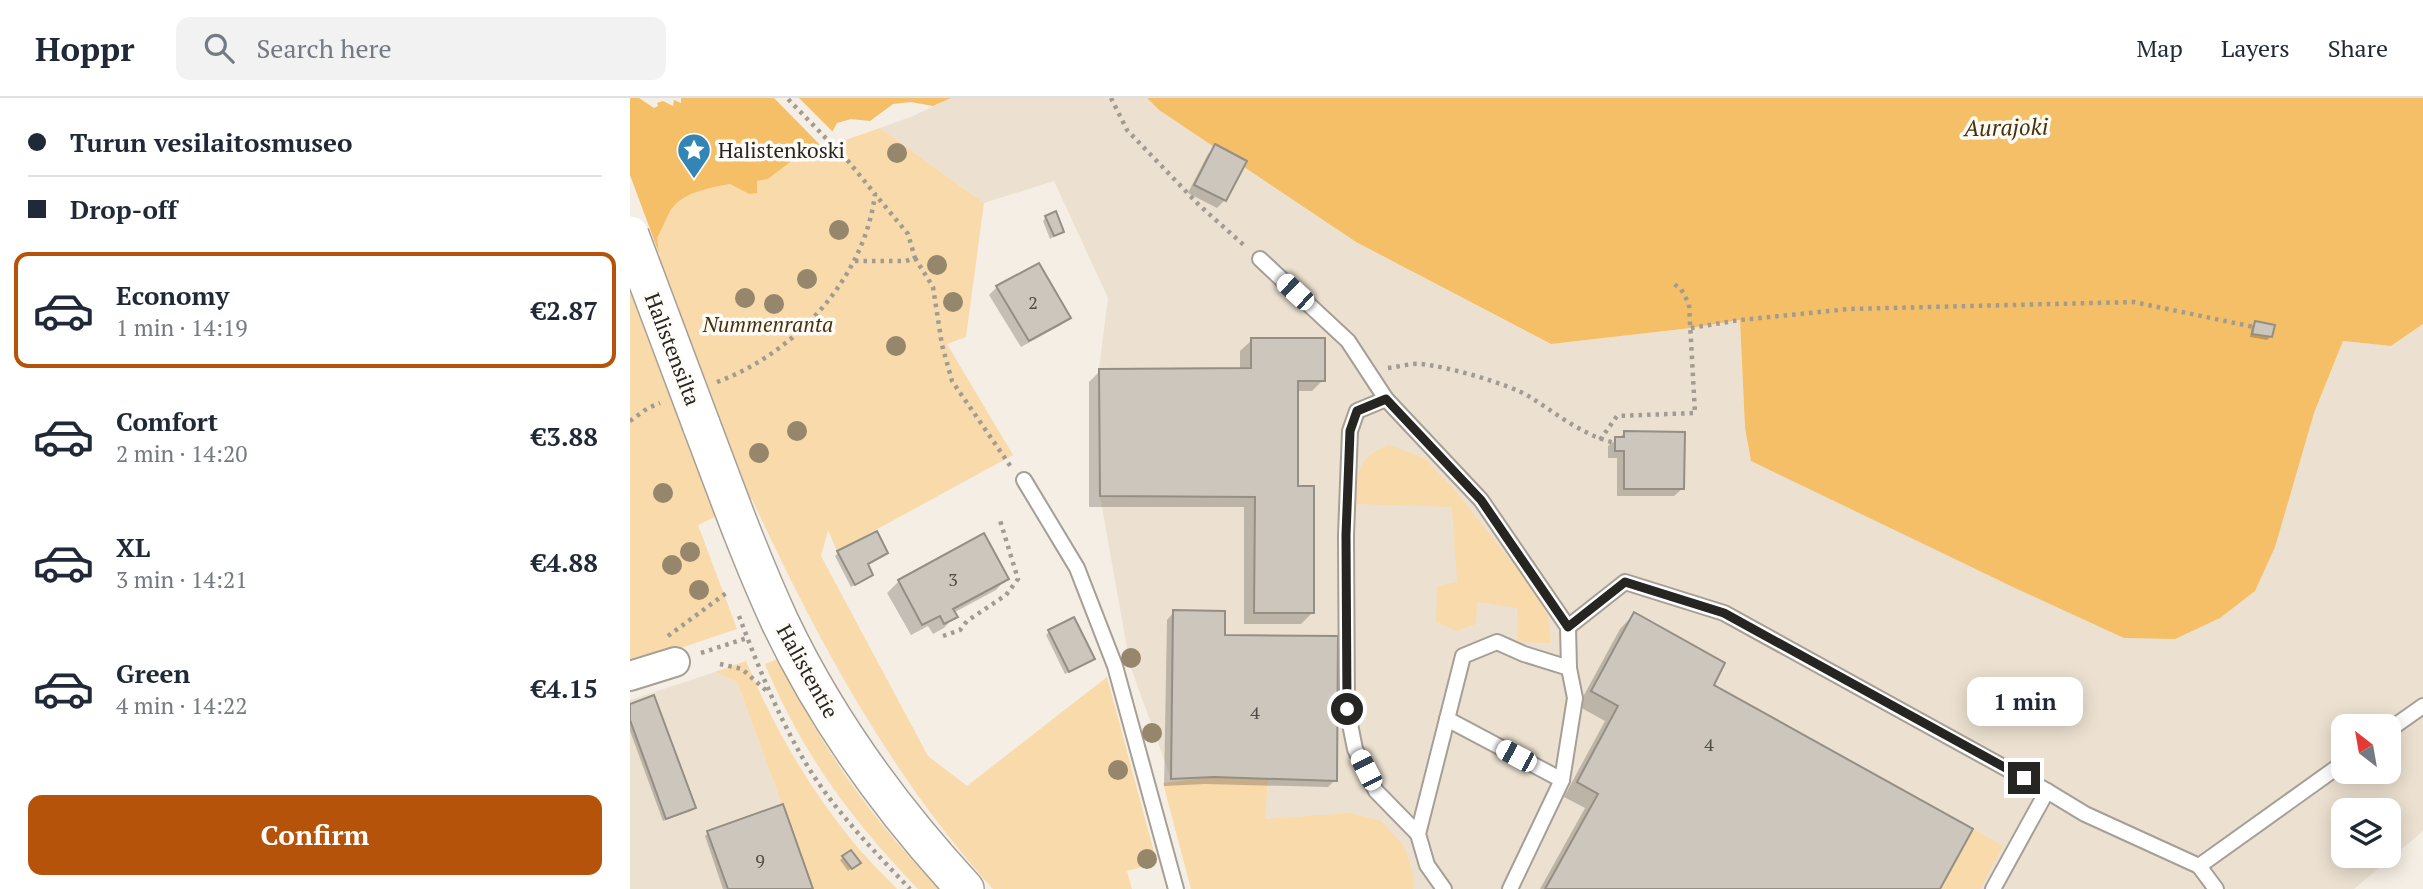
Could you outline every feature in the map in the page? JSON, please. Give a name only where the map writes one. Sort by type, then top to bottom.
[{"type":"street","name":"Halistensilta","points":[[630,235],[701,424]]},
{"type":"street","name":"Halistentie","points":[[701,424],[742,534],[781,624],[806,669],[862,762],[965,889]]},
{"type":"street","points":[[630,676],[668,664]]},
{"type":"lane","points":[[1260,259],[1348,341],[1386,399],[1481,500],[1568,627],[1569,668],[1575,698],[1562,780],[1510,889]]},
{"type":"lane","points":[[1386,399],[1357,411],[1350,431],[1346,535],[1347,709],[1355,749],[1376,791],[1418,834],[1427,865],[1444,889]]},
{"type":"lane","points":[[1024,480],[1077,568],[1115,666],[1176,889]]},
{"type":"lane","points":[[1568,627],[1625,582],[1724,613],[2085,814],[2199,866],[2216,889]]},
{"type":"lane","points":[[1418,834],[1463,656],[1497,642],[1524,654],[1569,668]]},
{"type":"lane","points":[[2401,722],[2423,706]]},
{"type":"lane","points":[[1447,719],[1562,780]]},
{"type":"lane","points":[[2199,866],[2331,772]]},
{"type":"lane","points":[[1993,889],[2047,791]]},
{"type":"path","points":[[787,98],[848,161],[908,234],[915,258],[933,287],[951,381],[1006,461],[1024,480]]},
{"type":"path","points":[[1111,98],[1127,130],[1199,205],[1260,259]]},
{"type":"path","points":[[716,383],[748,368],[785,344],[832,295],[855,261],[872,216],[875,194]]},
{"type":"path","points":[[855,261],[906,261],[915,258]]},
{"type":"path","points":[[1600,440],[1617,415],[1695,413],[1689,304],[1681,289],[1671,282]]},
{"type":"path","points":[[1691,328],[1849,309],[2134,302],[2254,327]]},
{"type":"path","points":[[1367,371],[1419,364],[1474,376],[1527,394],[1564,421],[1600,440],[1615,443]]},
{"type":"path","points":[[630,421],[648,408],[671,399]]},
{"type":"path","points":[[943,636],[960,631],[967,621],[1006,595],[1018,579],[999,517]]},
{"type":"path","points":[[729,591],[665,638],[661,648],[668,664],[747,638],[769,693],[805,762],[858,834],[910,889]]},
{"type":"path","points":[[720,664],[742,669],[769,693]]},
{"type":"shaded area","points":[[951,98],[1147,98],[1159,110],[1356,242],[1550,344],[1740,320],[1745,428],[1751,461],[2314,413],[2343,341],[2391,346],[2423,324],[2423,831],[2401,849],[2401,798],[2331,798],[2331,868],[2379,868],[2354,889],[1240,889],[1214,778],[1171,779],[1130,665],[1100,496],[1099,369],[1108,298],[1054,181],[984,203],[880,128]]},
{"type":"shaded area","points":[[715,672],[737,682],[813,889],[630,889],[630,700]]},
{"type":"green space","name":"Nummenranta","points":[[880,128],[984,203],[966,337],[947,344],[1013,455],[837,551],[828,530],[821,556],[928,756],[967,786],[1107,677],[1157,863],[1127,871],[1132,889],[993,889],[921,800],[888,752],[802,603],[752,499],[698,525],[737,629],[630,665],[630,263],[658,236],[675,205],[689,195],[730,184],[749,194],[757,187],[757,181],[768,179],[797,157]]},
{"type":"green space","points":[[1389,445],[1424,458],[1454,489],[1534,590],[1548,616],[1551,643],[1518,642],[1517,608],[1477,602],[1476,624],[1456,631],[1436,622],[1437,586],[1457,582],[1452,507],[1356,504],[1359,475],[1364,461]]},
{"type":"green space","points":[[778,659],[821,738],[853,786],[894,839],[939,889],[918,889],[850,811],[812,757],[765,664]]},
{"type":"green space","points":[[746,661],[779,731],[819,797],[855,845],[897,889],[813,889],[737,682],[715,672]]},
{"type":"green space","points":[[1214,777],[1268,778],[1265,819],[1350,813],[1381,821],[1405,847],[1414,877],[1413,889],[1191,889],[1163,783]]},
{"type":"green space","points":[[1973,829],[2003,846],[1980,889],[1940,889]]},
{"type":"water","name":"Halistenkoski","points":[[630,98],[639,98],[654,108],[658,106],[657,103],[663,101],[673,106],[674,100],[681,103],[681,98],[951,98],[933,106],[911,102],[893,104],[870,121],[851,119],[837,123],[823,149],[797,157],[768,179],[757,181],[757,193],[749,194],[730,184],[705,189],[680,200],[669,213],[657,238],[659,253],[630,263]]},
{"type":"water","name":"Aurajoki","points":[[1147,98],[2423,98],[2423,324],[2391,346],[2343,341],[2314,413],[2275,547],[2255,591],[2220,618],[2175,639],[2124,638],[1751,461],[1745,428],[1740,320],[1551,344],[1356,242],[1159,110]]},
{"type":"pier","points":[[774,98],[799,98],[835,134],[826,151]]},
{"type":"pier","points":[[630,175],[660,256],[630,266]]},
{"type":"building","points":[[1215,144],[1247,161],[1226,201],[1194,185]]},
{"type":"building","points":[[1056,211],[1064,232],[1054,236],[1045,216]]},
{"type":"building","points":[[1039,263],[1071,318],[1029,341],[996,286]]},
{"type":"building","points":[[2255,321],[2275,325],[2272,337],[2252,334]]},
{"type":"building","points":[[1251,338],[1325,338],[1325,381],[1298,381],[1298,486],[1314,486],[1314,613],[1254,613],[1255,497],[1100,496],[1099,369],[1251,368]]},
{"type":"building","points":[[1624,431],[1685,432],[1684,489],[1624,489],[1624,451],[1615,451],[1615,437],[1624,437]]},
{"type":"building","points":[[877,531],[888,553],[868,564],[873,575],[855,585],[837,551]]},
{"type":"building","points":[[984,533],[1009,579],[953,609],[958,617],[944,624],[940,616],[922,625],[898,580]]},
{"type":"building","points":[[1173,610],[1225,611],[1225,635],[1338,636],[1337,781],[1214,777],[1171,779]]},
{"type":"building","points":[[1634,612],[1725,663],[1714,685],[1973,829],[1940,889],[1545,889],[1598,794],[1577,782],[1618,706],[1591,691]]},
{"type":"building","points":[[1074,617],[1095,659],[1069,672],[1048,630]]},
{"type":"building","points":[[654,695],[696,808],[666,819],[630,720],[630,704]]},
{"type":"building","points":[[783,804],[813,889],[728,889],[707,831]]},
{"type":"building","points":[[851,850],[861,863],[852,869],[842,856]]},
{"type":"place","name":"Halistenkoski","points":[[694,180]]},
{"type":"route","points":[[1347,709],[1346,535],[1350,431],[1357,411],[1386,399],[1481,500],[1568,627],[1625,582],[1724,613],[2024,778]]}]
